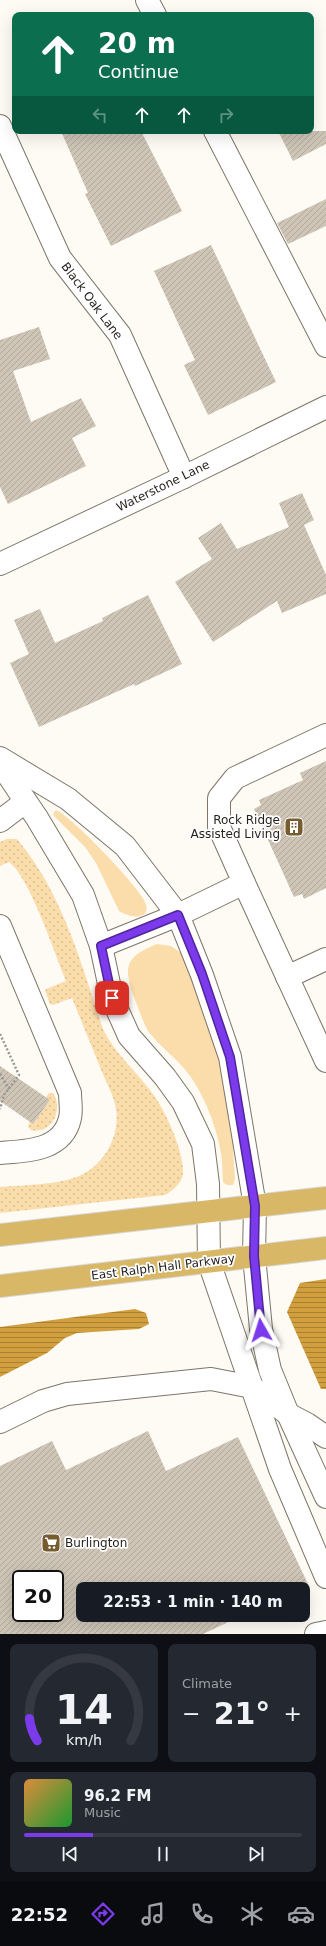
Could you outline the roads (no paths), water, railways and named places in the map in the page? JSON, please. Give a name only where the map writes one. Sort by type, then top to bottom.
[{"type":"main road","points":[[0,1235],[326,1198]]},
{"type":"main road","name":"East Ralph Hall Parkway","points":[[0,1286],[326,1248]]},
{"type":"street","points":[[147,0],[153,12]]},
{"type":"street","name":"Black Oak Lane","points":[[0,126],[60,258],[120,335],[184,477]]},
{"type":"street","points":[[217,134],[326,346]]},
{"type":"street","name":"Waterstone Lane","points":[[0,564],[184,477],[326,407]]},
{"type":"street","points":[[326,735],[235,778],[219,798],[219,828],[326,1061]]},
{"type":"street","points":[[0,758],[68,799],[125,846],[178,915],[202,974],[230,1057],[255,1206],[254,1256],[261,1330],[270,1370],[288,1414],[326,1497]]},
{"type":"street","points":[[0,763],[37,818],[83,895],[101,946],[112,998],[129,1036],[165,1077],[183,1102],[203,1144],[208,1184],[208,1262],[280,1469],[326,1577]]},
{"type":"street","points":[[0,821],[25,802]]},
{"type":"street","points":[[101,946],[178,915],[244,883]]},
{"type":"street","points":[[0,926],[70,1093],[70,1119],[63,1133],[53,1143],[38,1149],[0,1154]]},
{"type":"street","points":[[287,977],[326,959]]},
{"type":"street","points":[[0,1422],[43,1401],[67,1394],[211,1379],[252,1387],[288,1414],[307,1424],[326,1437]]},
{"type":"street","points":[[316,1634],[326,1632]]},
{"type":"place","name":"Rock Ridge Assisted Living","points":[[294,827]]},
{"type":"place","name":"Burlington","points":[[51,1543]]}]
